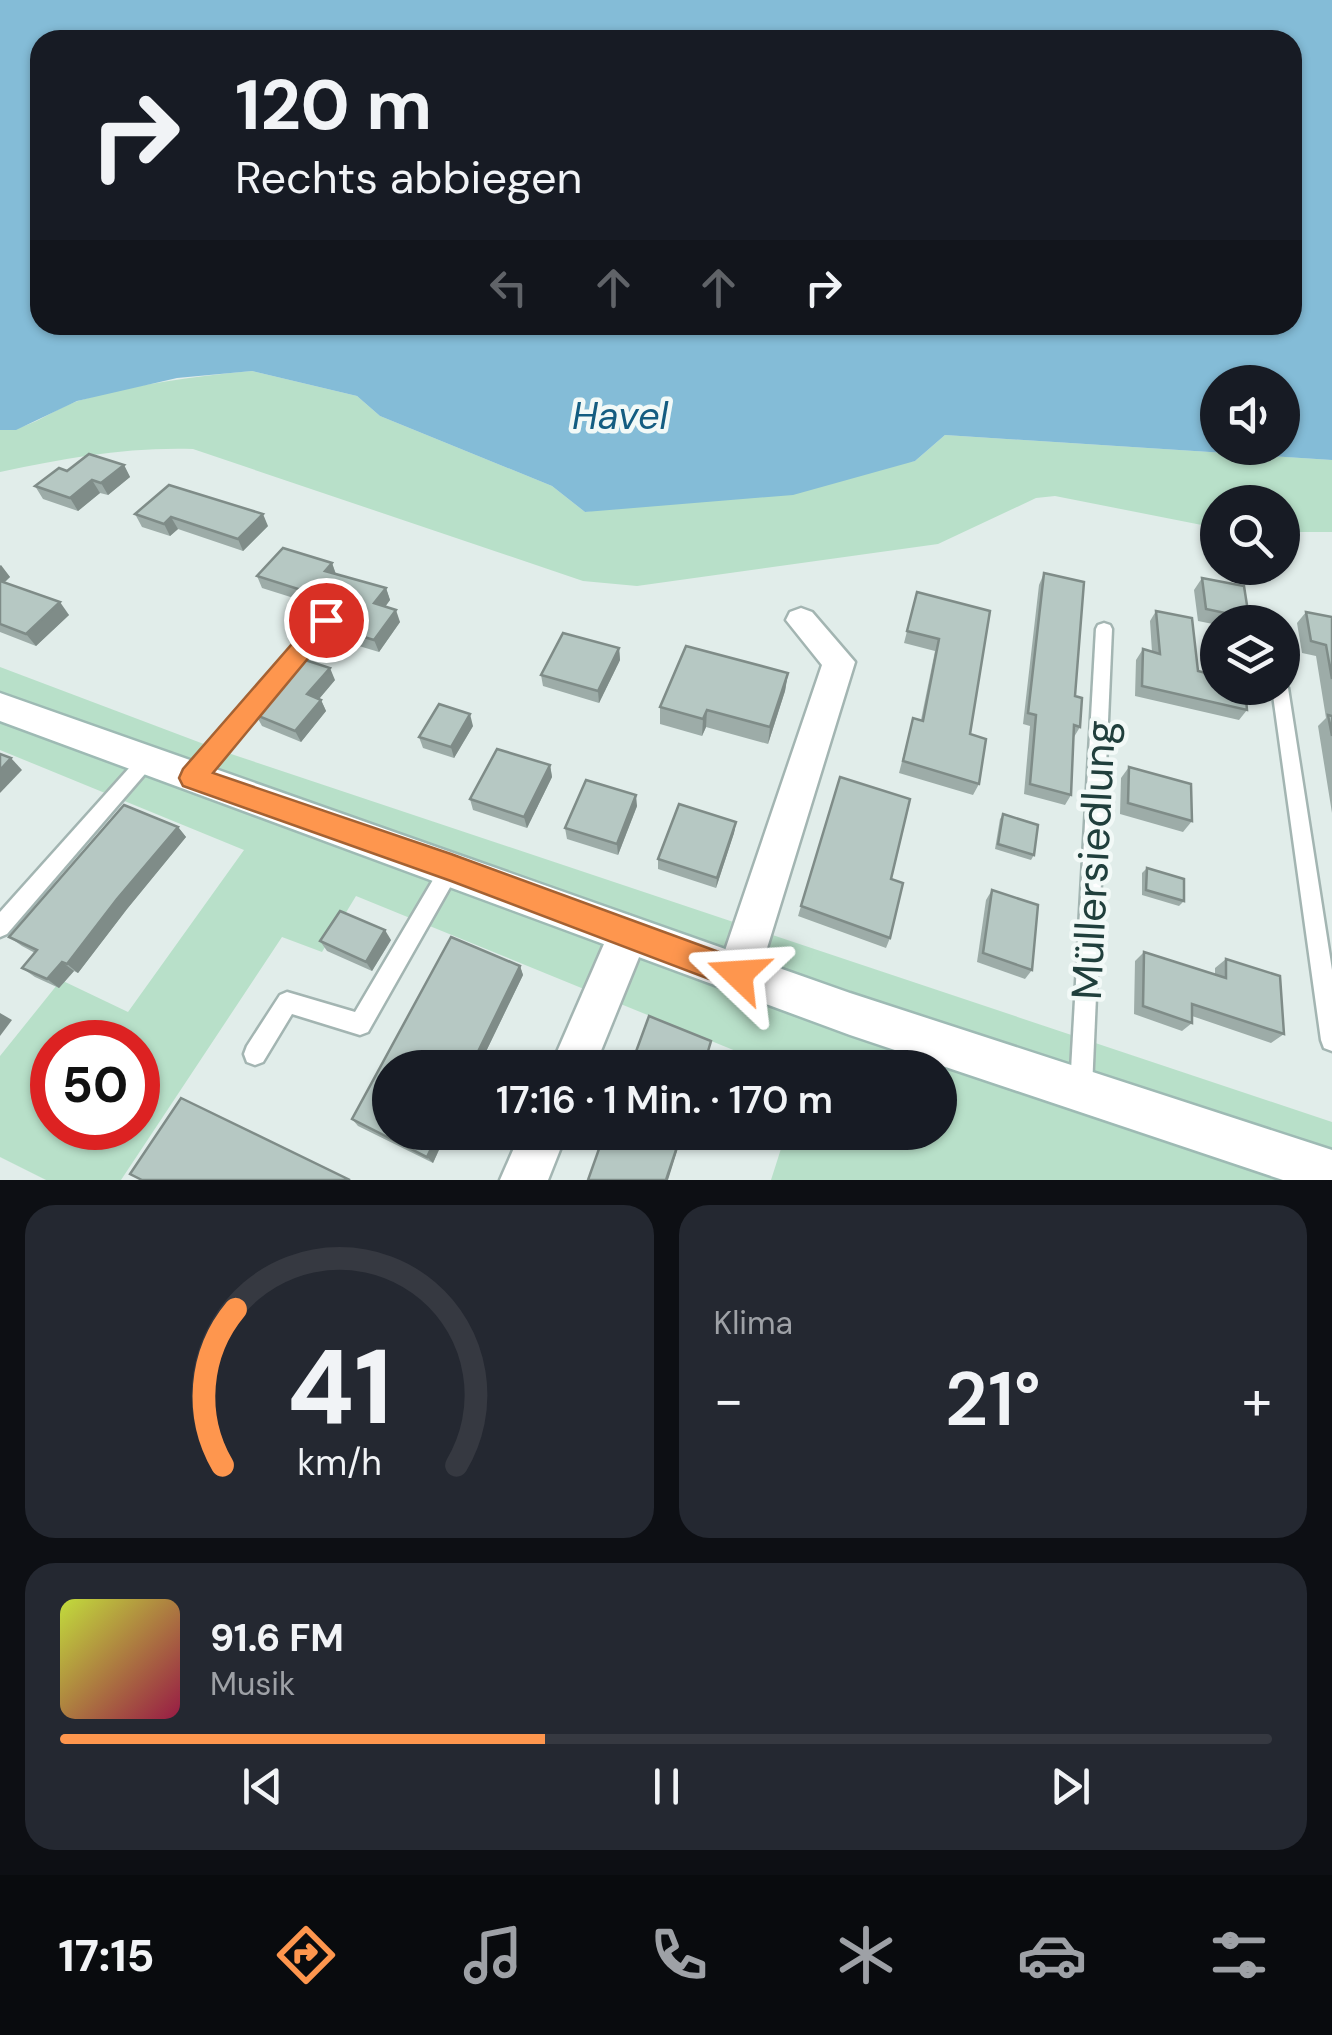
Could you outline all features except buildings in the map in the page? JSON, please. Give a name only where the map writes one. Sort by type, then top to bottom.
[{"type":"main road","points":[[738,974],[839,662],[800,620]]},
{"type":"main road","points":[[3,712],[451,867],[738,974],[1332,1173]]},
{"type":"main road","points":[[580,1050],[628,935]]},
{"type":"main road","points":[[524,1180],[536,1150]]},
{"type":"lane","points":[[192,778],[326,620]]},
{"type":"lane","name":"Müllersiedlung","points":[[1081,1092],[1104,629]]},
{"type":"lane","points":[[1283,705],[1332,1040]]},
{"type":"lane","points":[[0,927],[145,762]]},
{"type":"lane","points":[[255,1054],[287,1002],[360,1024],[451,867]]},
{"type":"green space","points":[[252,371],[357,396],[380,416],[552,486],[585,512],[915,461],[945,435],[1200,451],[1200,465],[1300,465],[1300,458],[1332,460],[1332,532],[1300,532],[1300,485],[1200,485],[1200,525],[1055,496],[1036,498],[938,544],[637,586],[583,581],[193,449],[96,454],[0,472],[0,430],[21,427],[102,394]]},
{"type":"green space","points":[[0,667],[225,752],[1332,1122],[1332,1180],[771,1180],[781,1150],[957,1150],[957,1050],[733,1050],[356,896],[322,952],[282,937],[160,1121],[160,1020],[30,1020],[30,1150],[141,1150],[121,1180],[46,1180],[0,1157],[0,1056],[61,980],[128,1012],[244,850],[0,750]]},
{"type":"water","name":"Havel","points":[[0,0],[1332,0],[1332,460],[1300,458],[1300,365],[1200,365],[1200,451],[945,435],[915,461],[793,495],[585,512],[552,486],[380,416],[357,396],[252,371],[177,378],[77,401],[16,430],[0,430]]},
{"type":"route","points":[[326,620],[192,778],[451,867],[738,974]]}]
